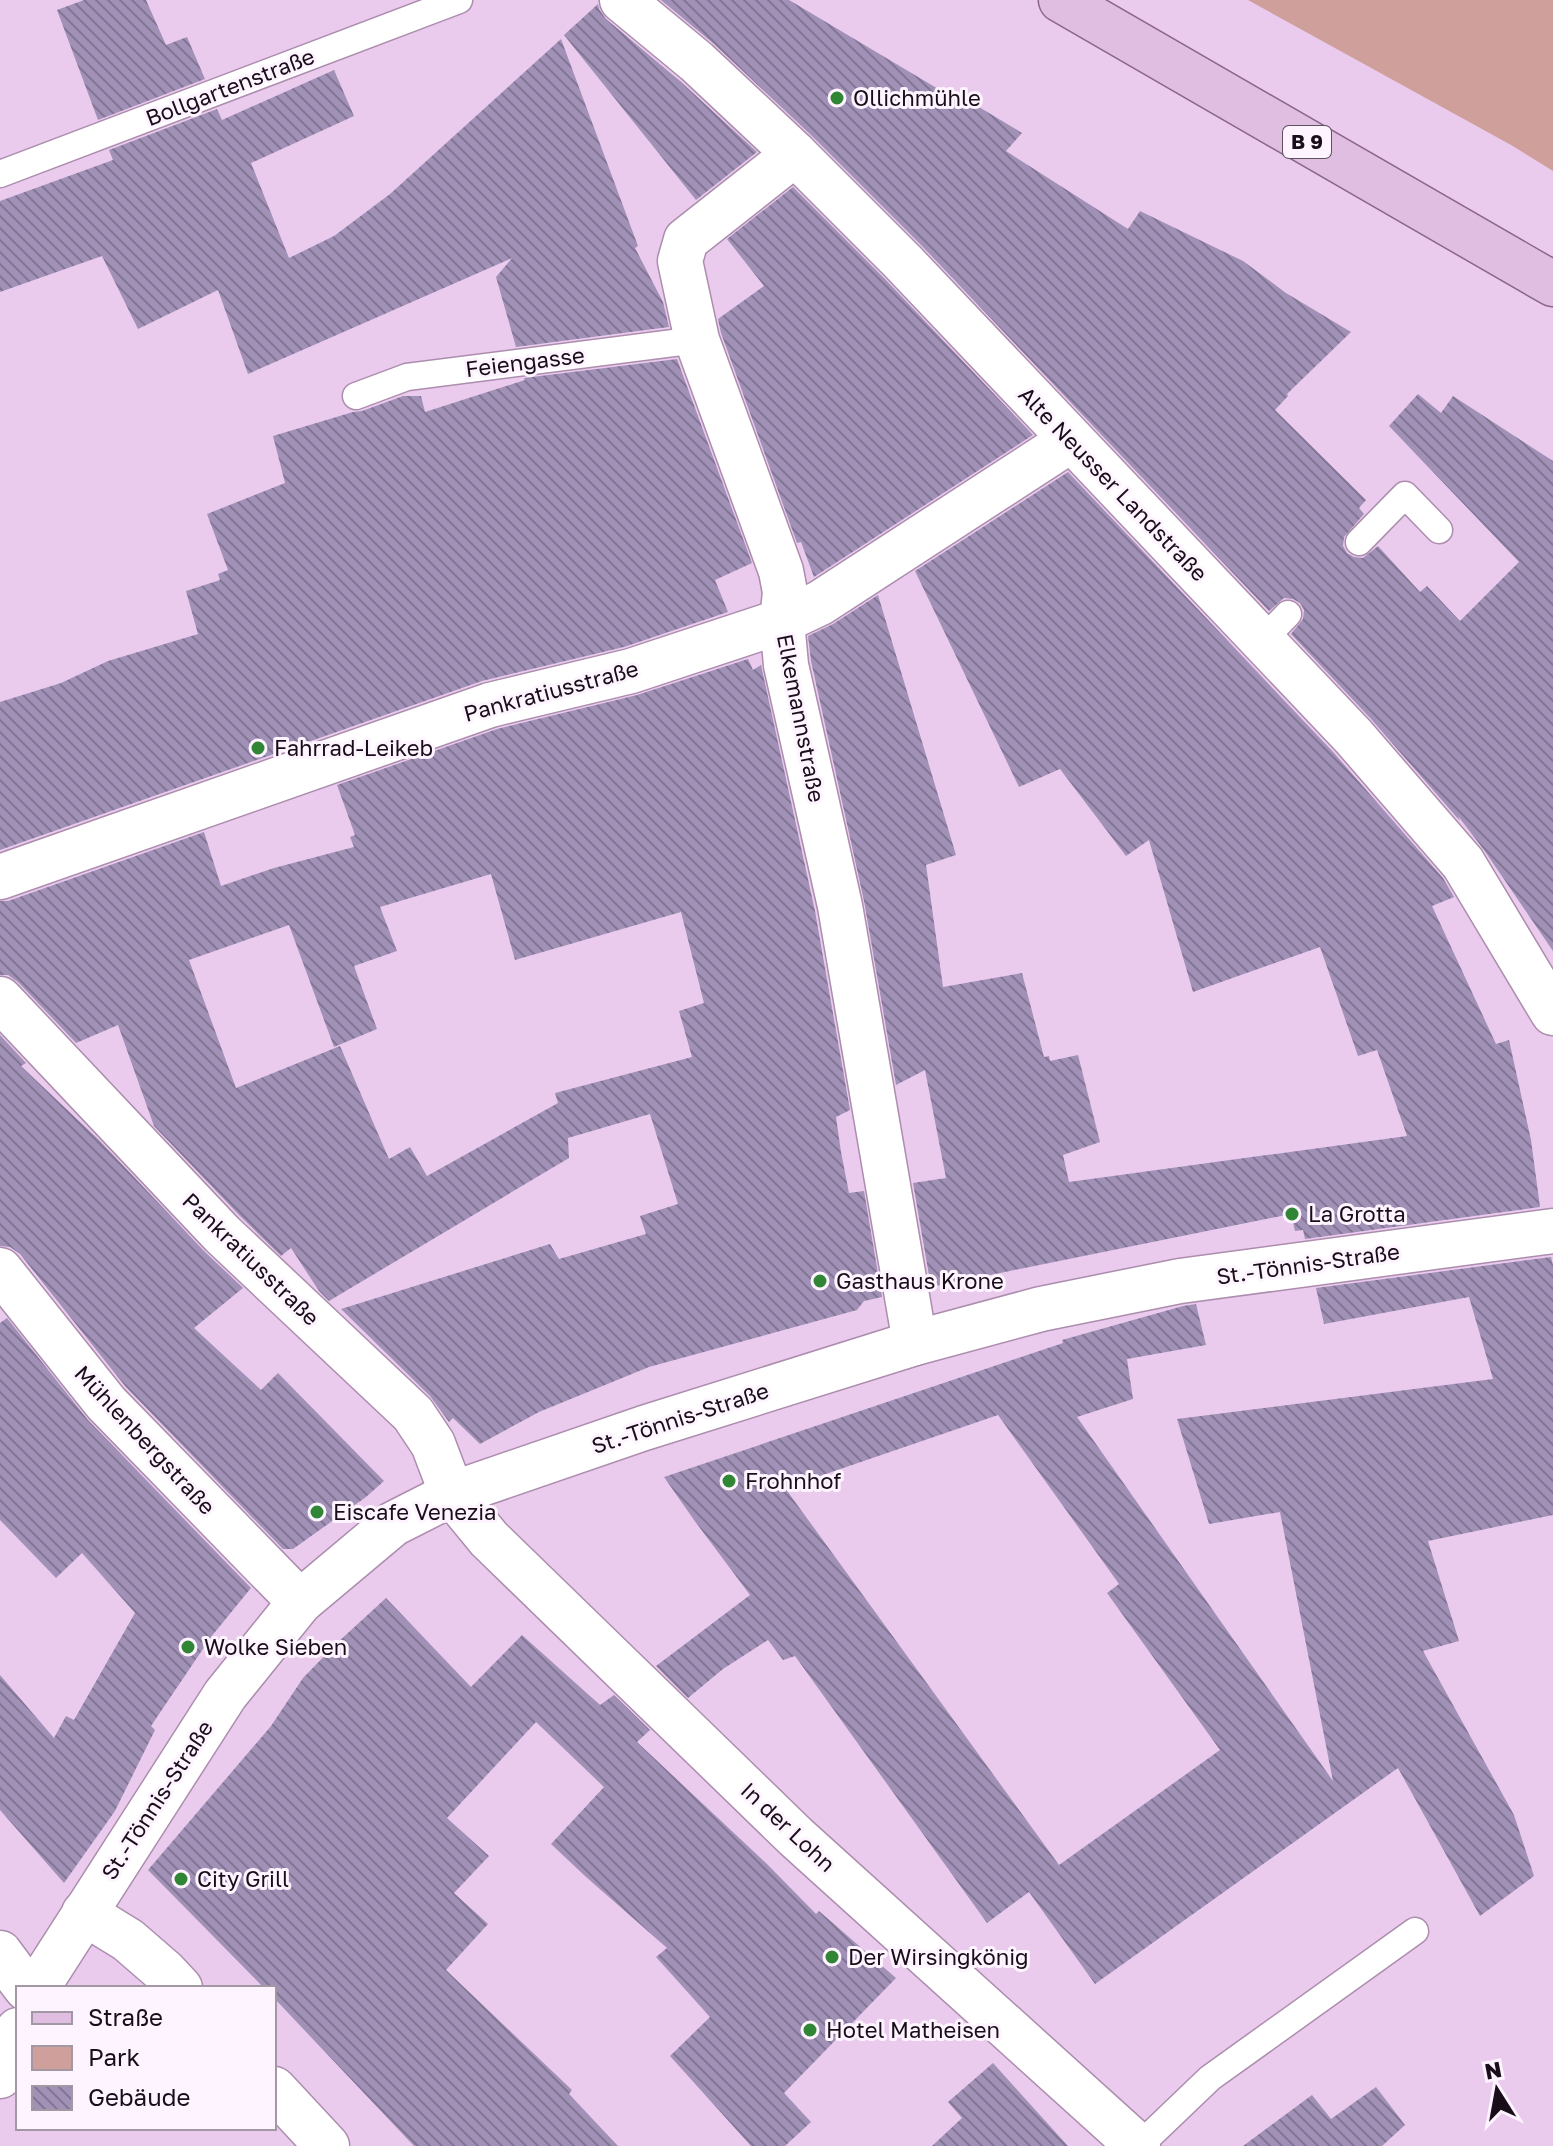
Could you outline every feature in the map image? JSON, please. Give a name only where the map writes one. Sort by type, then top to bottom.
[{"type":"main road","name":"Alte Neusser Landstraße","points":[[622,0],[697,62],[795,154],[903,262],[1071,440],[1275,628],[1353,736],[1463,863],[1553,1013]]},
{"type":"main road","name":"B 9","points":[[1061,0],[1553,284]]},
{"type":"main road","name":"Elkemannstraße","points":[[795,154],[686,240],[680,261],[697,340],[781,571],[785,592],[782,621],[786,665],[840,906],[915,1343]]},
{"type":"main road","name":"Pankratiusstraße","points":[[0,877],[490,705],[631,671],[782,621],[820,603],[1071,440]]},
{"type":"main road","name":"Pankratiusstraße","points":[[0,999],[222,1234],[413,1414],[433,1444],[452,1494]]},
{"type":"main road","name":"St.-Tönnis-Straße","points":[[38,1986],[225,1695],[300,1602],[393,1524],[452,1494],[644,1428],[915,1343],[1041,1309],[1180,1281],[1553,1231]]},
{"type":"main road","name":"Mühlenbergstraße","points":[[0,1270],[106,1403],[300,1602]]},
{"type":"main road","name":"In der Lohn","points":[[452,1494],[489,1539],[796,1837],[1138,2146]]},
{"type":"main road","points":[[84,1913],[128,1940],[178,1986]]},
{"type":"main road","points":[[0,1953],[25,1986]]},
{"type":"main road","points":[[0,2076],[16,2035]]},
{"type":"main road","points":[[276,2091],[327,2146]]},
{"type":"lane","name":"Bollgartenstraße","points":[[0,174],[459,0]]},
{"type":"lane","name":"Feiengasse","points":[[356,396],[407,377],[697,340]]},
{"type":"lane","points":[[1359,542],[1405,495],[1439,530]]},
{"type":"lane","points":[[1138,2146],[1210,2078],[1415,1931]]},
{"type":"green space","points":[[1248,0],[1553,0],[1553,171],[1511,145]]},
{"type":"building","points":[[84,0],[146,0],[166,45],[187,37],[205,79],[98,120],[57,10]]},
{"type":"building","points":[[661,0],[789,0],[950,96],[954,92],[1022,133],[1006,151],[1128,229],[1140,211],[1243,261],[1286,293],[1351,332],[1287,394],[1275,410],[1366,500],[1359,508],[1364,514],[1344,537],[1343,546],[1347,553],[1363,558],[1378,546],[1420,592],[1427,586],[1460,621],[1519,562],[1389,426],[1418,394],[1441,413],[1453,396],[1553,461],[1553,951],[1458,816],[1460,821],[1291,634],[1303,619],[1304,610],[1300,603],[1284,598],[1269,611],[921,245],[812,136],[714,44]]},
{"type":"building","points":[[598,4],[606,19],[757,152],[696,200],[564,35]]},
{"type":"building","points":[[561,39],[638,246],[635,248],[663,302],[669,327],[516,347],[496,277],[512,258],[248,374],[218,290],[138,329],[102,256],[0,292],[0,201],[113,160],[109,150],[217,109],[222,120],[334,70],[354,116],[251,163],[289,258],[334,236],[390,194]]},
{"type":"building","points":[[793,187],[1033,435],[814,577],[801,542],[797,543],[718,319],[764,286],[727,239]]},
{"type":"building","points":[[677,359],[752,563],[715,580],[728,612],[624,647],[482,681],[0,850],[0,702],[61,683],[108,661],[198,634],[186,591],[220,580],[218,574],[228,570],[207,514],[285,483],[273,436],[403,396],[421,396],[425,412],[524,378]]},
{"type":"building","points":[[1068,472],[1334,753],[1443,878],[1454,897],[1432,906],[1496,1044],[1509,1040],[1531,1140],[1540,1207],[1305,1239],[1303,1230],[1295,1231],[1291,1214],[931,1287],[913,1183],[946,1178],[925,1070],[896,1085],[864,901],[808,636],[878,595],[956,855],[926,865],[943,987],[1022,973],[1044,1057],[1049,1056],[1050,1061],[1078,1055],[1100,1142],[1063,1155],[1069,1182],[1407,1136],[1377,1050],[1358,1056],[1320,947],[1193,992],[1149,840],[1126,856],[1060,769],[1019,787],[915,571]]},
{"type":"building","points":[[748,659],[753,670],[761,665],[815,911],[850,1110],[836,1117],[841,1152],[849,1193],[864,1191],[882,1297],[864,1301],[857,1310],[649,1367],[539,1412],[480,1444],[453,1418],[449,1422],[430,1396],[341,1309],[550,1244],[559,1259],[646,1234],[640,1216],[678,1204],[650,1114],[568,1138],[569,1158],[329,1301],[291,1248],[281,1256],[154,1126],[118,1025],[76,1043],[18,982],[8,975],[0,975],[0,901],[8,901],[204,832],[221,886],[354,847],[350,837],[355,835],[337,785],[497,729],[637,695]],"holes":[[[491,874],[515,960],[681,912],[704,1003],[679,1011],[692,1057],[555,1093],[558,1103],[427,1176],[410,1147],[389,1159],[340,1046],[236,1088],[189,960],[289,925],[334,1047],[377,1029],[354,966],[397,951],[380,907]]]},
{"type":"building","points":[[0,1035],[26,1063],[21,1066],[99,1140],[243,1288],[194,1328],[261,1390],[278,1373],[384,1481],[293,1549],[283,1549],[125,1386],[20,1254],[10,1247],[0,1246]]},
{"type":"building","points":[[1551,1257],[1553,1515],[1428,1541],[1459,1641],[1423,1651],[1514,1815],[1534,1876],[1480,1916],[1398,1768],[1095,1984],[1029,1892],[987,1923],[795,1656],[783,1660],[768,1640],[723,1669],[688,1698],[656,1666],[750,1595],[664,1477],[1063,1343],[1062,1340],[1196,1304],[1206,1345],[1127,1359],[1133,1399],[1077,1417],[1333,1781],[1280,1512],[1209,1524],[1177,1419],[1493,1379],[1469,1297],[1324,1324],[1316,1288]],"holes":[[[998,1415],[1119,1584],[1107,1593],[1220,1750],[1059,1865],[785,1488]]]},
{"type":"building","points":[[7,1318],[88,1420],[251,1588],[211,1637],[151,1726],[155,1730],[115,1811],[64,1883],[0,1810],[0,1675],[54,1738],[66,1716],[74,1720],[135,1613],[82,1553],[56,1578],[0,1520],[0,1323]]},
{"type":"building","points":[[386,1598],[471,1687],[522,1635],[600,1705],[614,1695],[650,1730],[637,1742],[816,1914],[819,1911],[896,1978],[784,2093],[811,2122],[785,2146],[751,2146],[670,2056],[710,2017],[656,1957],[667,1948],[551,1844],[604,1787],[536,1722],[447,1818],[489,1856],[454,1893],[488,1924],[446,1970],[572,2090],[569,2094],[618,2146],[414,2146],[276,2000],[276,1986],[262,1986],[148,1870],[271,1726],[303,1678]]},
{"type":"building","points":[[993,2063],[1068,2146],[932,2146],[962,2118],[948,2102]]},
{"type":"building","points":[[1376,2087],[1405,2125],[1382,2146],[1243,2146],[1312,2095],[1331,2119]]},
{"type":"place","name":"Ollichmühle","points":[[837,98]]},
{"type":"place","name":"Fahrrad-Leikeb","points":[[258,748]]},
{"type":"place","name":"La Grotta","points":[[1292,1214]]},
{"type":"place","name":"Gasthaus Krone","points":[[820,1281]]},
{"type":"place","name":"Frohnhof","points":[[729,1481]]},
{"type":"place","name":"Eiscafe Venezia","points":[[317,1512]]},
{"type":"place","name":"Wolke Sieben","points":[[188,1647]]},
{"type":"place","name":"City Grill","points":[[181,1879]]},
{"type":"place","name":"Der Wirsingkönig","points":[[832,1957]]},
{"type":"place","name":"Hotel Matheisen","points":[[810,2030]]}]
